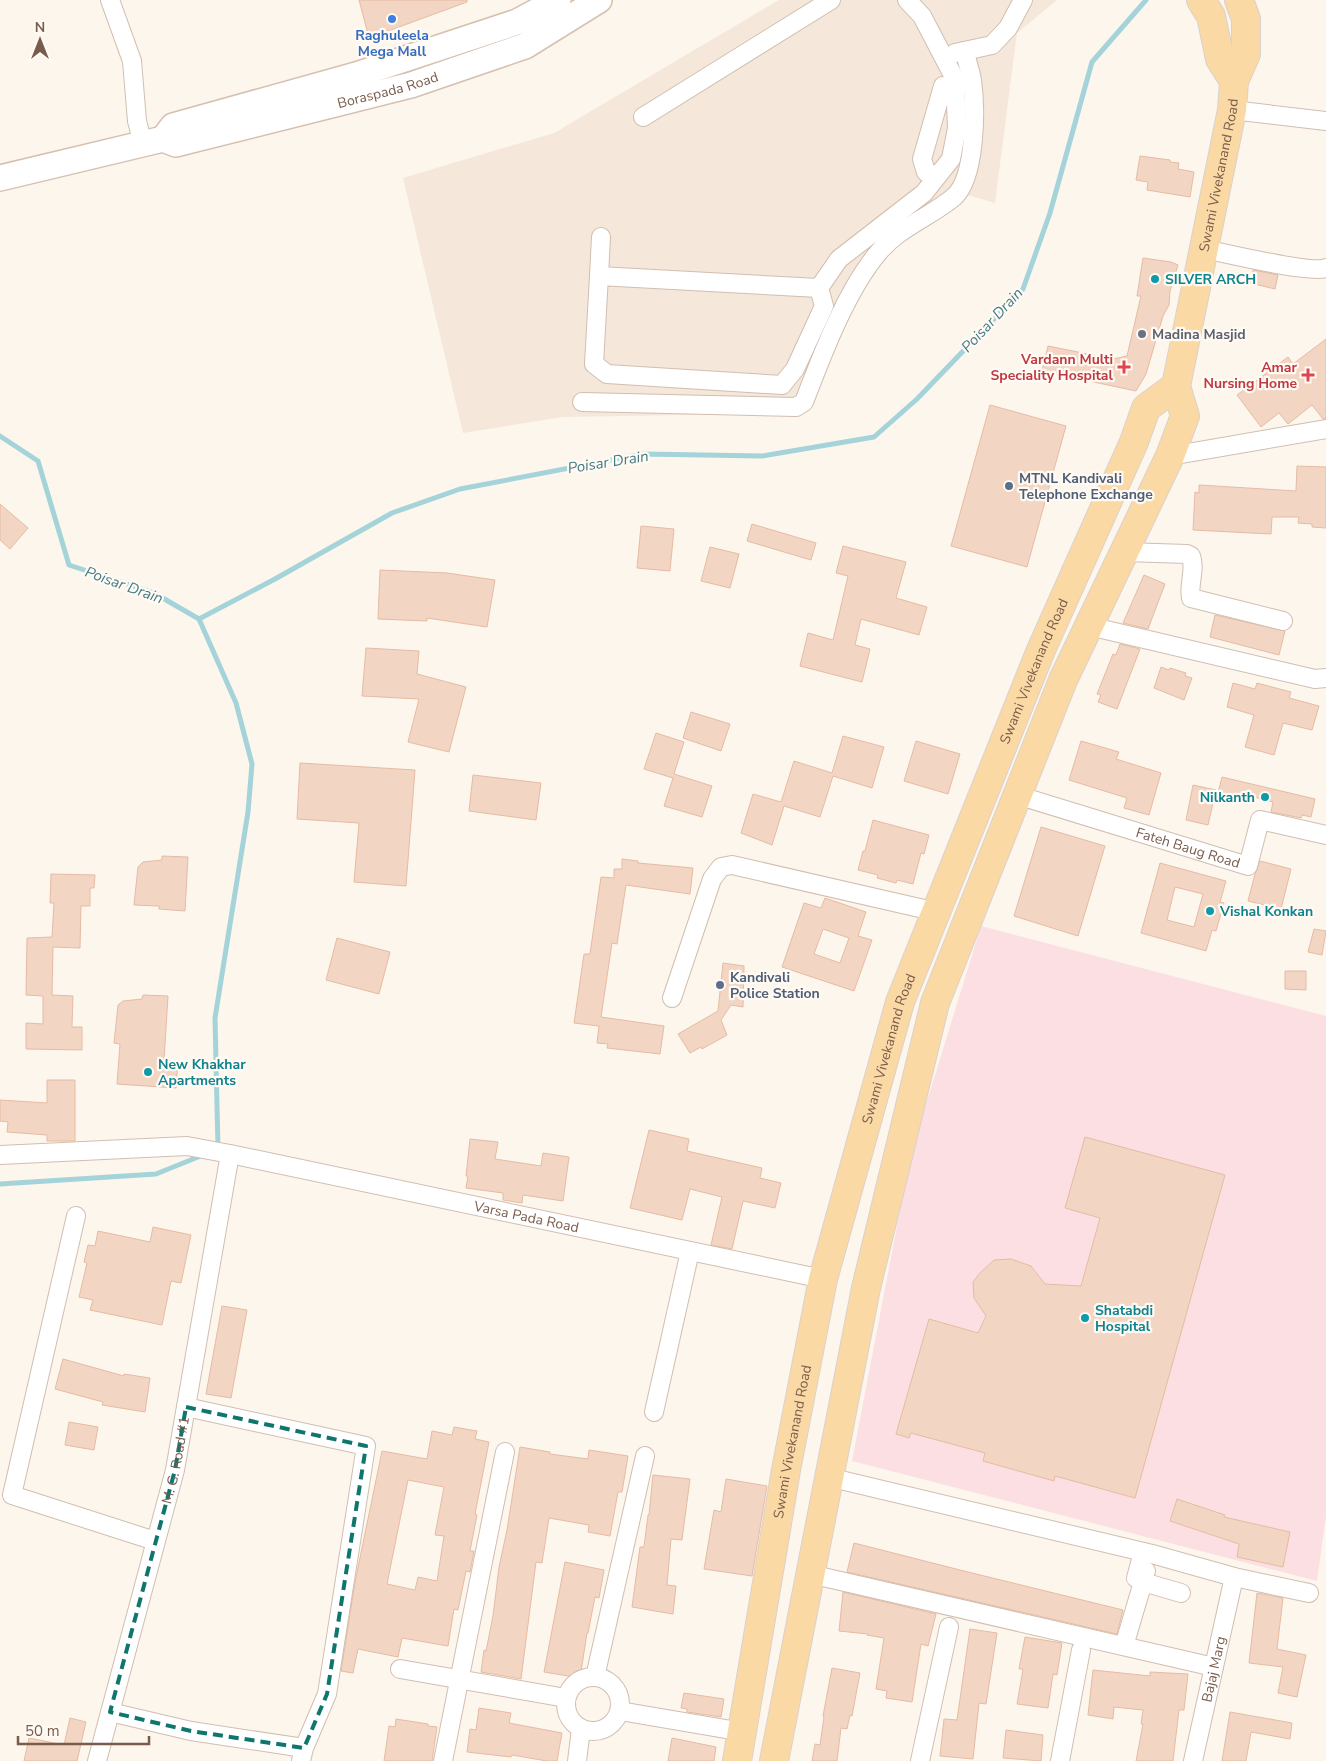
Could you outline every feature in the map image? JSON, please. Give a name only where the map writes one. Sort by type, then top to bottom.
[{"type":"main road","name":"Boraspada Road","points":[[153,141],[174,126],[356,75],[517,22],[558,0]]},
{"type":"main road","name":"Boraspada Road","points":[[0,178],[153,141],[176,144],[411,85],[525,46],[599,0]]},
{"type":"main road","points":[[1234,81],[1246,54],[1246,19],[1239,2]]},
{"type":"main road","name":"Swami Vivekanand Road","points":[[774,1761],[866,1288],[935,1003],[1063,680],[1170,456],[1185,416],[1176,386],[1232,110],[1234,81],[1220,59],[1206,8]]},
{"type":"main road","name":"Swami Vivekanand Road","points":[[737,1761],[786,1470],[823,1279],[900,1002],[1042,650],[1134,442],[1146,408],[1176,386]]},
{"type":"street","points":[[110,0],[132,61],[137,121],[153,141]]},
{"type":"street","points":[[643,117],[831,0]]},
{"type":"street","points":[[819,288],[839,259],[924,192],[951,159],[957,128],[955,79],[922,16],[907,0]]},
{"type":"street","points":[[942,56],[992,44],[1008,28],[1024,0]]},
{"type":"street","points":[[582,402],[796,407],[804,402],[840,316],[864,270],[880,250],[896,236],[955,196],[969,170],[973,146],[972,81],[964,51]]},
{"type":"street","points":[[937,176],[926,172],[922,159],[943,86]]},
{"type":"street","points":[[1232,110],[1326,122]]},
{"type":"street","points":[[601,237],[594,364],[607,374],[782,384],[795,369],[824,306],[819,288]]},
{"type":"street","points":[[1204,249],[1294,266],[1321,270],[1326,268]]},
{"type":"street","points":[[599,276],[819,288]]},
{"type":"street","points":[[1170,456],[1326,429]]},
{"type":"street","points":[[1124,552],[1187,554],[1192,556],[1190,592],[1192,598],[1283,621]]},
{"type":"street","points":[[1089,626],[1316,679],[1326,678]]},
{"type":"street","name":"Fateh Baug Road","points":[[1017,795],[1248,866],[1260,820],[1326,835]]},
{"type":"street","points":[[672,998],[712,879],[721,867],[732,865],[936,912]]},
{"type":"street","name":"Varsa Pada Road","points":[[0,1155],[187,1146],[823,1279]]},
{"type":"street","name":"M. G. Road #1","points":[[97,1761],[175,1470],[230,1154]]},
{"type":"street","points":[[76,1216],[12,1495],[155,1541]]},
{"type":"street","points":[[654,1412],[690,1251]]},
{"type":"street","points":[[110,1712],[191,1732],[302,1755],[327,1694],[366,1446],[186,1407]]},
{"type":"street","points":[[442,1761],[505,1452]]},
{"type":"street","points":[[595,1677],[645,1456]]},
{"type":"street","points":[[828,1476],[1147,1553],[1234,1577],[1308,1593]]},
{"type":"street","points":[[1124,1646],[1143,1582],[1147,1553]]},
{"type":"street","points":[[810,1574],[1214,1667]]},
{"type":"street","name":"Bajaj Marg","points":[[1193,1761],[1234,1577]]},
{"type":"street","points":[[1143,1582],[1181,1593]]},
{"type":"street","points":[[920,1761],[949,1628]]},
{"type":"street","points":[[1060,1761],[1081,1650]]},
{"type":"street","points":[[400,1669],[566,1698]]},
{"type":"street","points":[[595,1677],[604,1679],[617,1690],[620,1698],[620,1710],[614,1722],[607,1728],[590,1732],[574,1724],[568,1716],[566,1698],[570,1689],[577,1682],[585,1678],[595,1677]]},
{"type":"street","points":[[620,1710],[743,1732]]},
{"type":"street","points":[[577,1761],[581,1729]]},
{"type":"highlighted area","points":[[186,1407],[366,1446],[327,1694],[304,1748],[191,1731],[110,1712],[175,1470]]},
{"type":"shaded area","points":[[779,0],[1057,0],[1017,33],[995,203],[951,190],[872,266],[805,413],[563,417],[463,433],[403,178],[554,133]]},
{"type":"shaded area","points":[[981,926],[1326,1016],[1326,1516],[1317,1581],[852,1461],[911,1153]]},
{"type":"building","name":"Raghuleela Mega Mall","points":[[359,0],[467,0],[467,2],[369,38]]},
{"type":"building","points":[[1140,156],[1170,160],[1170,162],[1179,163],[1178,169],[1194,172],[1190,197],[1147,190],[1148,182],[1136,180]]},
{"type":"building","points":[[1143,258],[1171,262],[1178,265],[1170,291],[1169,305],[1163,316],[1146,374],[1136,391],[1042,371],[1048,346],[1113,359],[1127,356],[1141,296],[1137,296]]},
{"type":"building","points":[[1253,270],[1278,275],[1275,289],[1250,283]]},
{"type":"building","points":[[1326,339],[1326,419],[1323,419],[1312,405],[1288,424],[1279,413],[1261,427],[1237,395],[1288,357],[1293,364]]},
{"type":"building","name":"MTNL Kandivali Telephone Exchange","points":[[990,405],[1066,426],[1027,567],[951,546]]},
{"type":"building","points":[[1297,466],[1326,467],[1326,528],[1298,523],[1299,517],[1272,517],[1271,534],[1193,530],[1195,492],[1199,493],[1199,485],[1296,491]]},
{"type":"building","points":[[0,504],[28,528],[10,549],[0,540]]},
{"type":"building","points":[[752,524],[816,543],[811,560],[747,541]]},
{"type":"building","points":[[641,526],[674,529],[670,571],[637,568]]},
{"type":"building","points":[[843,546],[906,562],[896,598],[927,607],[919,635],[861,619],[855,645],[870,649],[862,682],[800,666],[808,633],[833,640],[848,576],[836,573]]},
{"type":"building","points":[[710,547],[739,554],[730,588],[701,581]]},
{"type":"building","points":[[380,570],[447,573],[495,580],[487,627],[427,618],[427,621],[378,619]]},
{"type":"building","points":[[1144,575],[1165,584],[1148,629],[1123,623]]},
{"type":"building","points":[[1215,615],[1285,631],[1279,655],[1210,637]]},
{"type":"building","points":[[1120,644],[1140,649],[1117,709],[1098,702],[1101,695],[1097,694],[1113,654],[1116,655]]},
{"type":"building","points":[[366,648],[419,651],[417,674],[466,687],[449,752],[408,742],[419,699],[362,696]]},
{"type":"building","points":[[1161,667],[1186,673],[1185,676],[1192,678],[1184,700],[1154,688]]},
{"type":"building","points":[[1233,683],[1255,689],[1257,683],[1291,692],[1289,698],[1319,706],[1312,730],[1283,723],[1274,755],[1245,747],[1254,715],[1227,707]]},
{"type":"building","points":[[691,712],[730,724],[721,751],[683,738]]},
{"type":"building","points":[[656,733],[684,742],[674,774],[712,786],[702,817],[664,806],[673,778],[644,769]]},
{"type":"building","points":[[843,736],[884,747],[872,788],[833,776],[820,817],[784,806],[772,845],[741,833],[753,794],[781,802],[794,761],[832,773]]},
{"type":"building","points":[[916,741],[960,754],[948,794],[904,781]]},
{"type":"building","points":[[1081,741],[1119,752],[1116,759],[1161,773],[1149,815],[1124,808],[1127,798],[1069,780]]},
{"type":"building","points":[[300,763],[415,770],[406,886],[354,882],[359,823],[297,819]]},
{"type":"building","points":[[473,775],[541,783],[536,820],[469,811]]},
{"type":"building","name":"Nilkanth","points":[[1222,777],[1315,799],[1311,817],[1302,815],[1301,818],[1271,812],[1273,802],[1250,796],[1248,804],[1217,797]]},
{"type":"building","points":[[1193,785],[1216,790],[1208,825],[1186,820]]},
{"type":"building","points":[[873,820],[929,835],[924,854],[921,853],[913,884],[897,880],[896,883],[877,878],[878,875],[858,870]]},
{"type":"building","points":[[1041,827],[1105,846],[1078,936],[1014,916]]},
{"type":"building","points":[[162,856],[188,857],[185,911],[159,909],[159,906],[134,905],[138,867],[143,862],[162,860]]},
{"type":"building","points":[[622,859],[638,861],[638,863],[693,868],[690,894],[626,885],[617,944],[612,943],[601,1017],[664,1026],[660,1054],[607,1048],[608,1044],[597,1043],[599,1026],[574,1023],[584,954],[590,954],[601,877],[614,878],[614,869],[622,869]]},
{"type":"building","points":[[1260,861],[1291,869],[1281,909],[1248,901]]},
{"type":"building","name":"Vishal Konkan","points":[[1160,863],[1226,881],[1220,902],[1224,903],[1216,931],[1212,930],[1206,951],[1141,933]],"holes":[[[1175,887],[1203,894],[1194,927],[1167,920]]]},
{"type":"building","points":[[51,874],[95,875],[94,888],[90,888],[90,906],[81,906],[80,948],[53,947],[52,995],[73,996],[72,1027],[82,1027],[82,1050],[26,1049],[26,1023],[43,1024],[43,996],[26,995],[27,938],[52,937],[54,903],[50,903]]},
{"type":"building","points":[[825,898],[866,912],[858,936],[872,940],[854,991],[782,967],[804,903],[821,908]],"holes":[[[823,929],[849,938],[840,963],[814,954]]]},
{"type":"building","points":[[1314,929],[1326,931],[1322,955],[1308,952]]},
{"type":"building","points":[[337,938],[390,952],[379,994],[326,980]]},
{"type":"building","points":[[723,963],[744,966],[743,1007],[731,1005],[721,1020],[727,1035],[702,1049],[701,1047],[690,1053],[678,1034],[718,1011]]},
{"type":"building","points":[[1285,971],[1306,971],[1306,990],[1285,989]]},
{"type":"building","points":[[143,995],[168,996],[164,1060],[178,1061],[176,1088],[117,1084],[120,1044],[114,1043],[118,1005],[123,1001],[142,999]]},
{"type":"building","points":[[47,1080],[75,1080],[75,1141],[47,1141],[47,1135],[7,1132],[8,1122],[0,1121],[0,1100],[47,1103]]},
{"type":"building","points":[[649,1130],[689,1139],[687,1151],[762,1168],[760,1178],[781,1183],[775,1208],[743,1201],[732,1249],[711,1245],[722,1197],[690,1189],[682,1220],[630,1208]]},
{"type":"building","name":"Shatabdi Hospital","points":[[1085,1137],[1225,1175],[1135,1498],[1055,1476],[1054,1481],[983,1461],[985,1453],[911,1433],[909,1438],[896,1434],[929,1319],[978,1333],[986,1316],[974,1298],[973,1282],[994,1260],[1011,1259],[1031,1266],[1045,1284],[1081,1286],[1100,1218],[1065,1208]]},
{"type":"building","points":[[470,1139],[498,1142],[495,1159],[541,1166],[543,1153],[569,1157],[563,1201],[523,1195],[522,1203],[503,1200],[503,1193],[466,1188]]},
{"type":"building","points":[[153,1227],[191,1235],[181,1283],[171,1281],[162,1325],[90,1310],[93,1300],[79,1297],[87,1263],[84,1262],[88,1245],[95,1246],[98,1231],[150,1242]]},
{"type":"building","points":[[222,1306],[247,1310],[231,1398],[206,1394]]},
{"type":"building","points":[[63,1359],[124,1376],[124,1374],[150,1378],[145,1412],[102,1405],[103,1402],[55,1389]]},
{"type":"building","points":[[69,1422],[98,1427],[94,1450],[65,1445]]},
{"type":"building","points":[[454,1427],[477,1431],[475,1439],[489,1442],[475,1514],[477,1515],[470,1551],[474,1551],[470,1572],[466,1571],[458,1610],[454,1609],[448,1646],[402,1638],[398,1657],[358,1649],[353,1673],[341,1671],[355,1582],[382,1451],[427,1459],[432,1431],[452,1435]],"holes":[[[408,1480],[444,1487],[435,1535],[444,1536],[437,1581],[418,1577],[415,1590],[387,1584]]]},
{"type":"building","points":[[520,1447],[550,1452],[550,1454],[588,1459],[589,1450],[628,1456],[622,1492],[618,1492],[610,1536],[588,1532],[589,1525],[549,1518],[542,1563],[536,1562],[521,1679],[481,1672],[484,1650],[486,1651],[493,1616],[499,1567],[507,1530]]},
{"type":"building","points":[[653,1475],[690,1479],[682,1540],[671,1539],[667,1585],[676,1586],[673,1614],[632,1607],[640,1547],[644,1547]]},
{"type":"building","points":[[726,1479],[767,1486],[752,1576],[704,1569],[714,1510],[721,1512]]},
{"type":"building","points":[[1177,1499],[1225,1515],[1224,1517],[1290,1532],[1283,1567],[1237,1557],[1239,1544],[1170,1521]]},
{"type":"building","points":[[854,1543],[1123,1610],[1117,1634],[847,1572]]},
{"type":"building","points":[[565,1562],[604,1570],[599,1598],[595,1597],[587,1633],[580,1678],[544,1672]]},
{"type":"building","points":[[843,1592],[936,1614],[928,1646],[921,1644],[912,1702],[886,1698],[887,1691],[876,1689],[884,1638],[839,1631]]},
{"type":"building","points":[[1257,1593],[1283,1598],[1277,1649],[1306,1655],[1297,1697],[1278,1693],[1283,1667],[1249,1663]]},
{"type":"building","points":[[970,1629],[997,1633],[986,1704],[979,1703],[973,1759],[940,1756],[944,1719],[957,1720]]},
{"type":"building","points":[[1025,1637],[1062,1643],[1057,1675],[1053,1674],[1048,1708],[1017,1704],[1023,1669],[1019,1669]]},
{"type":"building","points":[[832,1668],[860,1673],[852,1716],[850,1715],[847,1729],[841,1728],[837,1761],[812,1761],[815,1744],[820,1745],[823,1716]]},
{"type":"building","points":[[1093,1670],[1150,1676],[1150,1672],[1188,1674],[1184,1710],[1179,1710],[1173,1761],[1136,1761],[1143,1724],[1141,1724],[1143,1710],[1114,1707],[1113,1719],[1088,1715]]},
{"type":"building","points":[[684,1693],[724,1699],[721,1717],[687,1712],[687,1709],[681,1708]]},
{"type":"building","points":[[479,1708],[511,1713],[509,1723],[562,1733],[557,1761],[467,1752],[470,1729],[476,1730]]},
{"type":"building","points":[[1230,1712],[1292,1723],[1290,1739],[1251,1732],[1246,1761],[1222,1761]]},
{"type":"building","points":[[70,1718],[86,1722],[77,1761],[24,1761],[29,1738],[64,1745]]},
{"type":"building","points":[[396,1719],[437,1727],[432,1761],[384,1761],[389,1726],[395,1727]]},
{"type":"building","points":[[1006,1730],[1043,1735],[1041,1761],[1003,1758]]},
{"type":"building","points":[[672,1738],[716,1747],[714,1761],[668,1761]]},
{"type":"waterway","name":"Poisar Drain","points":[[0,436],[38,461],[69,565],[154,593],[199,619],[275,579],[392,513],[460,489],[643,454],[762,456],[874,437],[917,399],[1023,289],[1050,213],[1092,62],[1146,0]]},
{"type":"waterway","points":[[199,619],[236,703],[252,764],[248,812],[215,1018],[218,1149]]},
{"type":"waterway","points":[[0,1184],[156,1174],[203,1155]]},
{"type":"place","name":"Raghuleela Mega Mall","points":[[392,19]]},
{"type":"place","name":"SILVER ARCH","points":[[1155,279]]},
{"type":"place","name":"Madina Masjid","points":[[1142,334]]},
{"type":"place","name":"Vardann Multi Speciality Hospital","points":[[1124,367]]},
{"type":"place","name":"Amar Nursing Home","points":[[1308,375]]},
{"type":"place","name":"MTNL Kandivali Telephone Exchange","points":[[1009,486]]},
{"type":"place","name":"Nilkanth","points":[[1265,797]]},
{"type":"place","name":"Vishal Konkan","points":[[1210,911]]},
{"type":"place","name":"Kandivali Police Station","points":[[720,985]]},
{"type":"place","name":"New Khakhar Apartments","points":[[148,1072]]},
{"type":"place","name":"Shatabdi Hospital","points":[[1085,1318]]}]
